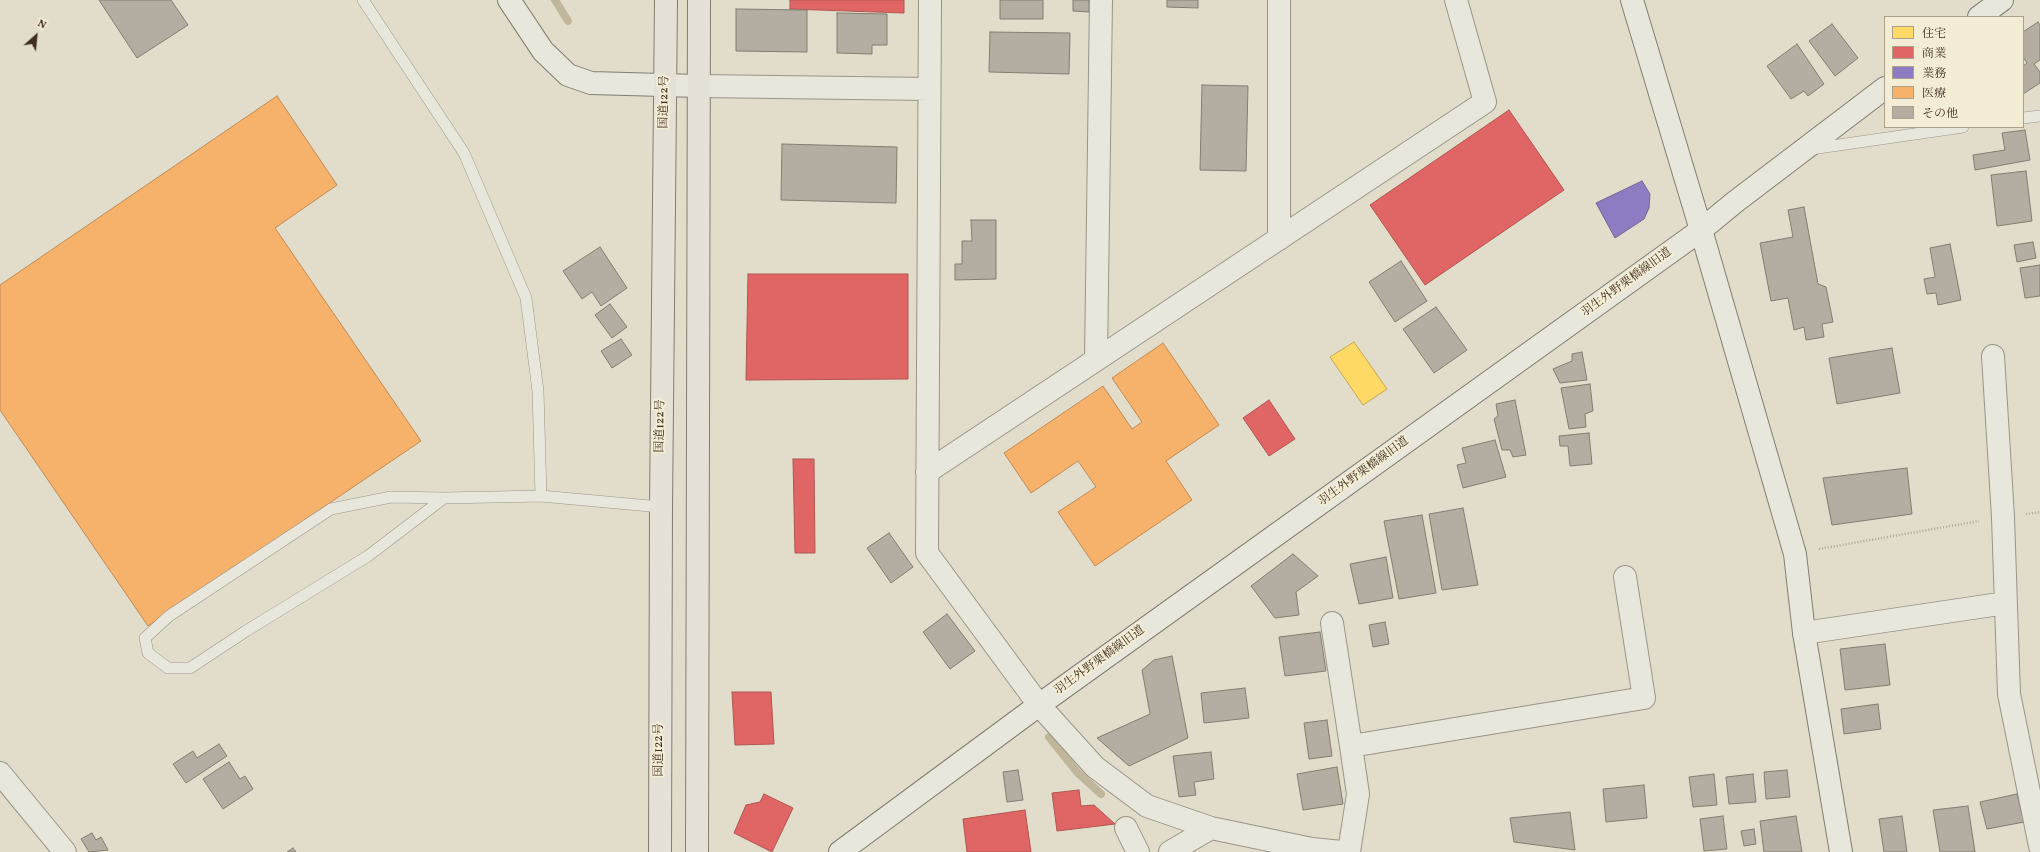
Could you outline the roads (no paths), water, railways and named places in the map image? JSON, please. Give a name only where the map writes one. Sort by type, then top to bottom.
[{"type":"highway","name":"国道122号","points":[[660,852],[660,507],[666,0]]},
{"type":"highway","points":[[697,852],[699,0]]},
{"type":"street","points":[[509,0],[543,51],[568,75],[591,83],[929,89]]},
{"type":"street","points":[[930,0],[927,552],[1038,705],[1095,767],[1147,806],[1211,828],[1312,849],[1342,852]]},
{"type":"street","points":[[1096,360],[1101,0]]},
{"type":"street","points":[[1279,0],[1279,239]]},
{"type":"street","points":[[927,472],[1485,102],[1456,0]]},
{"type":"street","points":[[1632,0],[1701,230],[1794,554],[1804,633],[1841,852]]},
{"type":"street","points":[[1980,16],[2002,0]]},
{"type":"street","name":"羽生外野栗橋線旧道","points":[[840,852],[1038,705],[1701,230],[1884,89]]},
{"type":"street","points":[[1993,356],[2002,517],[2009,694],[2040,846]]},
{"type":"street","points":[[1351,746],[1644,698],[1625,577]]},
{"type":"street","points":[[1804,633],[2006,603]]},
{"type":"street","points":[[1332,623],[1358,794],[1349,852]]},
{"type":"street","points":[[0,773],[65,852]]},
{"type":"street","points":[[1126,828],[1138,852]]},
{"type":"street","points":[[1170,852],[1211,828]]},
{"type":"lane","points":[[363,0],[464,153],[526,298],[538,391],[541,496]]},
{"type":"lane","points":[[2024,118],[2040,116]]},
{"type":"lane","points":[[1803,150],[1956,128]]},
{"type":"lane","points":[[444,498],[368,556],[246,631],[190,668],[168,668],[148,653],[145,638],[170,616],[331,509],[391,497],[444,498],[541,496],[660,507]]},
{"type":"waterway","points":[[555,0],[568,21]]},
{"type":"waterway","points":[[1049,737],[1077,772],[1101,794]]}]
